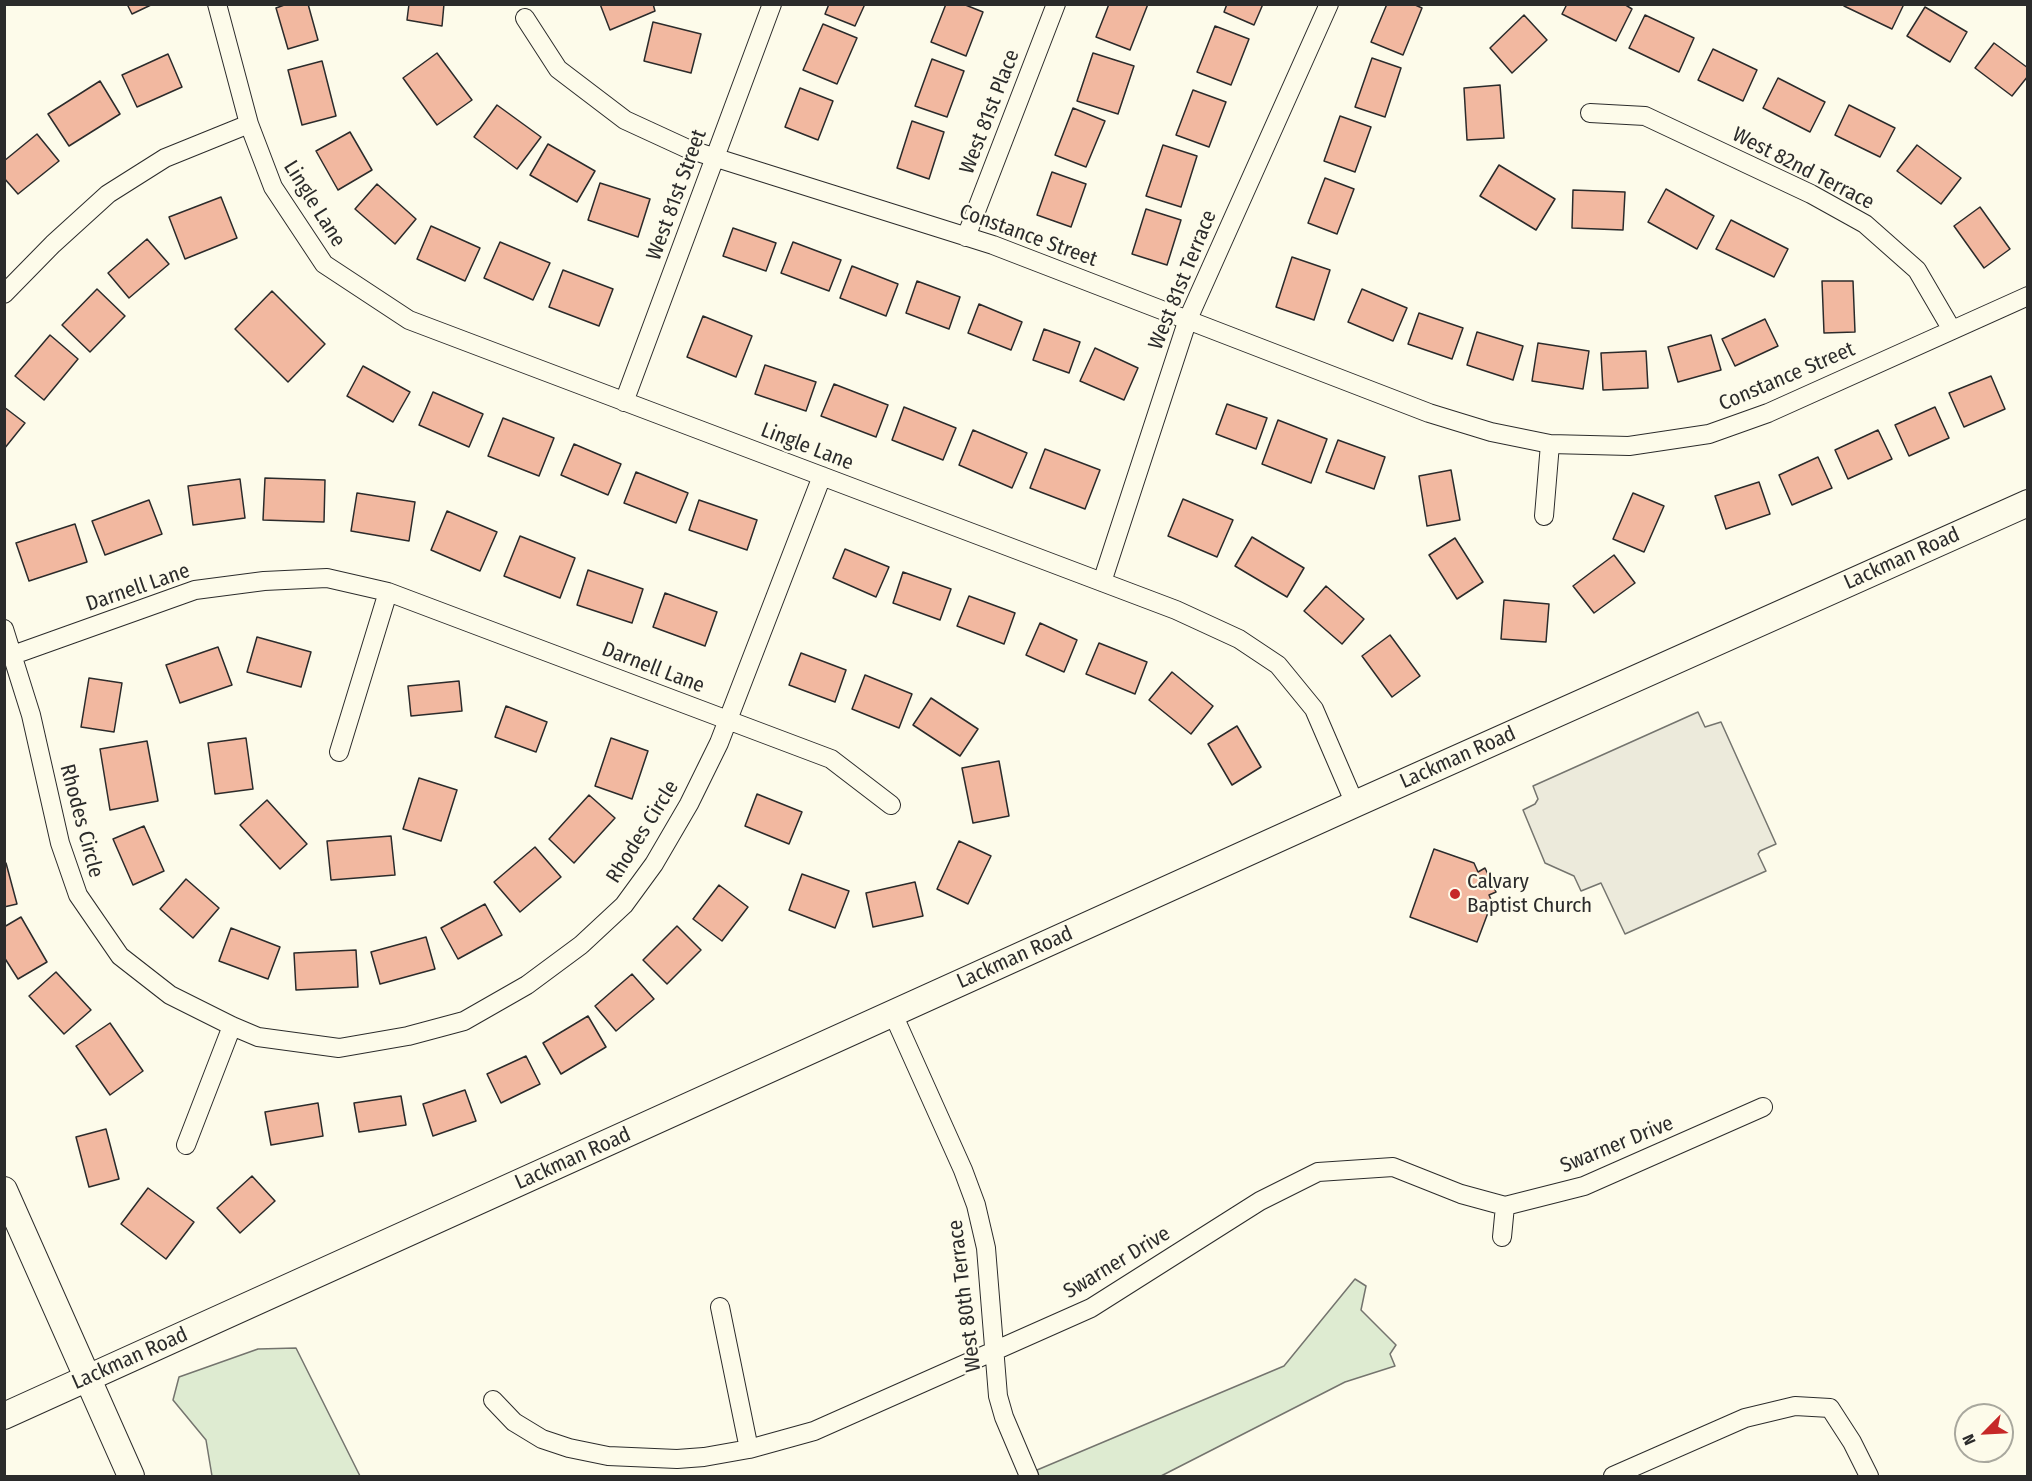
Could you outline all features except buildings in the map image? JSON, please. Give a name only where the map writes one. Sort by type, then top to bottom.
[{"type":"main road","name":"Lackman Road","points":[[4,1416],[1355,804],[2028,503]]},
{"type":"main road","points":[[4,1190],[131,1476]]},
{"type":"street","name":"Lingle Lane","points":[[217,4],[249,124],[273,187],[324,264],[409,320],[1176,610],[1239,639],[1278,664],[1314,709],[1355,804]]},
{"type":"street","name":"West 81st Street","points":[[624,402],[772,4]]},
{"type":"street","name":"West 81st Place","points":[[966,237],[1056,4]]},
{"type":"street","name":"West 81st Terrace","points":[[1102,582],[1188,319],[1329,4]]},
{"type":"street","name":"Constance Street","points":[[525,18],[558,69],[625,120],[688,149],[966,237],[1430,412],[1491,432],[1550,444],[1629,446],[1709,434],[1768,413],[2028,296]]},
{"type":"street","name":"West 82nd Terrace","points":[[1590,113],[1646,116],[1811,194],[1865,224],[1917,270],[1952,330]]},
{"type":"street","points":[[4,294],[53,244],[108,194],[165,158],[249,124]]},
{"type":"street","points":[[1544,516],[1550,444]]},
{"type":"street","name":"Rhodes Circle","points":[[4,629],[31,715],[60,843],[78,895],[120,956],[170,995],[232,1026],[258,1036],[339,1048],[408,1036],[464,1021],[527,985],[581,945],[624,905],[654,864],[689,804],[728,720],[822,476]]},
{"type":"street","name":"Darnell Lane","points":[[13,655],[195,590],[264,581],[327,578],[388,592],[831,759],[891,805]]},
{"type":"street","points":[[339,752],[388,592]]},
{"type":"street","name":"West 80th Terrace","points":[[893,1014],[976,1204],[986,1248],[998,1396],[1004,1417],[1029,1476]]},
{"type":"street","points":[[186,1145],[232,1026]]},
{"type":"street","name":"Swarner Drive","points":[[493,1400],[514,1422],[542,1439],[569,1448],[608,1456],[678,1459],[749,1449],[814,1431],[1091,1308],[1260,1201],[1318,1172],[1393,1167],[1461,1194],[1505,1206],[1584,1186],[1762,1107]]},
{"type":"street","points":[[1503,1237],[1505,1206]]},
{"type":"street","points":[[720,1307],[749,1449]]},
{"type":"street","points":[[1613,1476],[1745,1418],[1795,1407],[1830,1408],[1852,1442],[1869,1476]]},
{"type":"green space","points":[[1355,1279],[1366,1286],[1361,1310],[1396,1345],[1390,1354],[1395,1366],[1345,1382],[1161,1476],[1039,1476],[1037,1470],[1284,1366]]},
{"type":"green space","points":[[296,1348],[360,1476],[212,1476],[206,1440],[173,1400],[179,1377],[258,1349]]},
{"type":"shaded area","points":[[1698,712],[1705,727],[1721,722],[1776,844],[1758,854],[1766,871],[1625,934],[1601,883],[1581,891],[1574,876],[1545,863],[1523,810],[1535,804],[1538,799],[1533,786]]},
{"type":"place","name":"Calvary Baptist Church","points":[[1455,894]]}]
